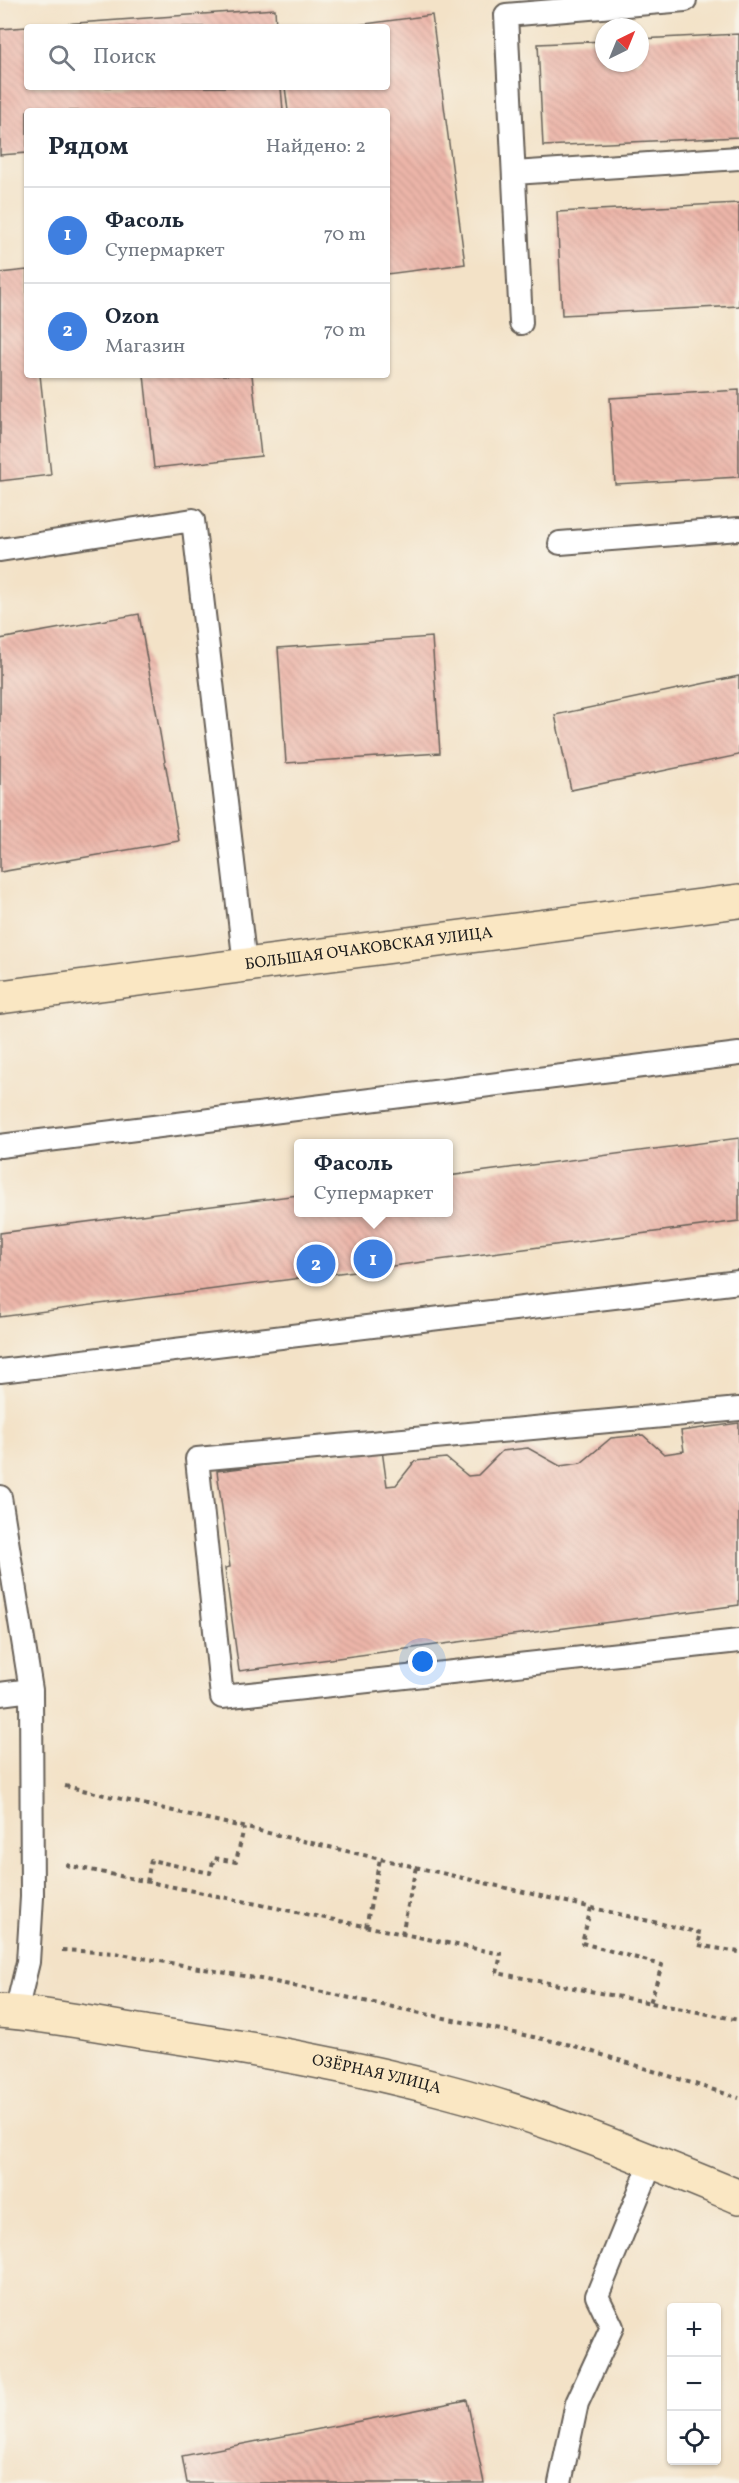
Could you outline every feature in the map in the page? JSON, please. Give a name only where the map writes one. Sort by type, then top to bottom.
[{"type":"street","name":"БОЛЬШАЯ ОЧАКОВСКАЯ УЛИЦА","points":[[0,997],[739,901]]},
{"type":"street","name":"ОЗЁРНАЯ УЛИЦА","points":[[8,2011],[362,2070],[452,2092],[538,2118],[739,2197]]},
{"type":"lane","points":[[521,323],[506,15],[686,0]]},
{"type":"lane","points":[[514,173],[739,158]]},
{"type":"lane","points":[[0,550],[193,520],[245,965]]},
{"type":"lane","points":[[560,543],[739,529]]},
{"type":"lane","points":[[0,1146],[739,1054]]},
{"type":"lane","points":[[0,1371],[739,1282]]},
{"type":"lane","points":[[739,1409],[197,1459],[222,1697],[739,1641]]},
{"type":"lane","points":[[0,1497],[31,1690],[32,1897],[28,1962],[8,2011]]},
{"type":"lane","points":[[0,1694],[31,1690]]},
{"type":"lane","points":[[560,2483],[578,2403],[612,2327],[597,2296],[652,2161]]},
{"type":"path","points":[[32,1784],[61,1785],[701,1933],[698,1945],[739,1952]]},
{"type":"path","points":[[147,1882],[151,1860],[210,1873],[214,1858],[236,1862],[244,1828]]},
{"type":"path","points":[[366,1927],[380,1859]]},
{"type":"path","points":[[61,1864],[501,1954],[497,1973],[739,2020]]},
{"type":"path","points":[[402,1934],[416,1867]]},
{"type":"path","points":[[591,1908],[582,1944],[662,1965],[650,2002]]},
{"type":"path","points":[[62,1940],[62,1950],[115,1953],[266,1980],[571,2045],[739,2098]]},
{"type":"building","points":[[275,9],[276,24],[63,24]]},
{"type":"building","points":[[432,15],[465,264],[390,274],[390,108],[288,108],[285,90],[390,90],[390,24],[365,24]]},
{"type":"building","points":[[24,27],[24,90],[281,90],[283,108],[24,108],[24,153],[0,155],[0,29]]},
{"type":"building","points":[[739,34],[739,137],[543,146],[538,44],[595,41],[595,72],[649,72],[649,39]]},
{"type":"building","points":[[739,203],[739,306],[562,315],[557,212]]},
{"type":"building","points":[[24,270],[24,378],[40,378],[51,475],[0,481],[0,273]]},
{"type":"building","points":[[144,378],[252,378],[261,456],[154,468]]},
{"type":"building","points":[[739,390],[739,477],[615,484],[610,398]]},
{"type":"building","points":[[139,614],[179,841],[0,872],[0,639]]},
{"type":"building","points":[[432,637],[440,753],[286,763],[278,648]]},
{"type":"building","points":[[739,676],[739,755],[571,790],[555,715]]},
{"type":"building","points":[[739,1138],[739,1221],[0,1317],[0,1233],[294,1196],[294,1217],[453,1217],[453,1175]]},
{"type":"building","points":[[739,1423],[739,1605],[239,1671],[225,1568],[230,1567],[217,1471],[382,1450],[387,1486],[396,1485],[415,1461],[446,1458],[468,1476],[478,1475],[502,1451],[528,1448],[560,1466],[581,1463],[611,1438],[643,1435],[664,1454],[684,1451],[681,1431]]},
{"type":"building","points":[[467,2400],[484,2483],[187,2483],[182,2456]]},
{"type":"place","name":"Фасоль","points":[[373,1259]]},
{"type":"place","name":"Ozon","points":[[316,1264]]}]
